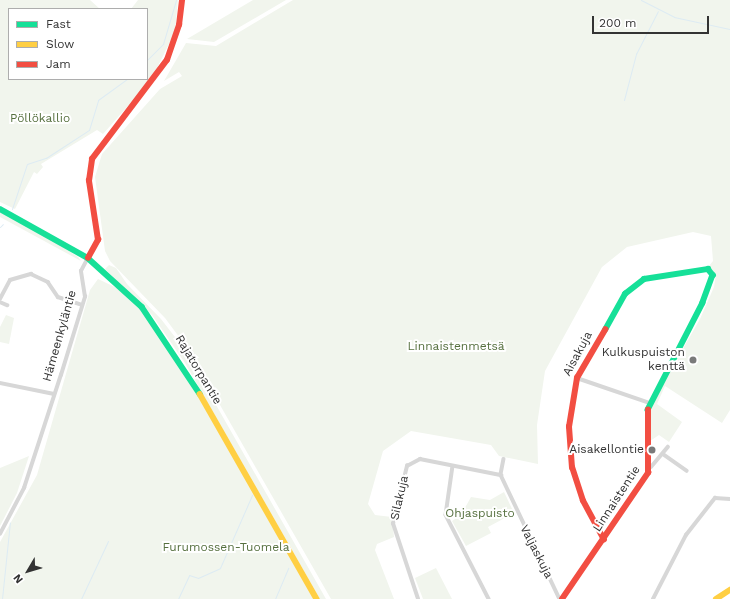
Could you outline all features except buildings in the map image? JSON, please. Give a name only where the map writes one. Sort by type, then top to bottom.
[{"type":"street","name":"Hämeenkyläntie","points":[[0,534],[24,488],[82,305],[85,291],[81,271],[98,240],[89,181],[92,159],[162,68],[176,37],[182,0]]},
{"type":"street","name":"Rajatorpantie","points":[[0,209],[88,258],[128,293],[162,332],[317,599]]},
{"type":"street","name":"Aisakuja","points":[[604,540],[585,507],[572,468],[569,427],[577,378],[625,294],[634,285],[669,274],[708,268],[710,271]]},
{"type":"street","name":"Linnaistentie","points":[[561,599],[604,540],[651,467],[646,427],[650,403],[696,319],[712,282],[710,271]]},
{"type":"street","points":[[6,305],[0,300],[10,280],[32,274],[48,282],[58,297],[82,305]]},
{"type":"street","points":[[577,378],[650,403]]},
{"type":"street","points":[[0,383],[54,394]]},
{"type":"street","points":[[651,467],[668,447]]},
{"type":"street","points":[[663,454],[687,471]]},
{"type":"street","name":"Silakuja","points":[[418,599],[395,537],[396,504],[412,461],[420,459],[501,475]]},
{"type":"street","points":[[501,475],[504,459]]},
{"type":"street","points":[[453,466],[446,515],[489,599]]},
{"type":"street","name":"Valjaskuja","points":[[501,475],[561,599]]},
{"type":"street","points":[[653,599],[686,535],[715,498],[730,499]]},
{"type":"street","points":[[716,599],[730,590]]},
{"type":"green space","name":"Pöllökallio","points":[[0,0],[90,0],[99,8],[8,8],[8,80],[148,80],[148,8],[132,8],[138,0],[178,0],[175,32],[151,80],[103,134],[97,130],[41,164],[43,167],[37,174],[34,172],[15,209],[0,202]]},
{"type":"green space","points":[[253,0],[286,0],[214,42],[187,39]]},
{"type":"green space","name":"Linnaistenmetsä","points":[[293,0],[730,0],[730,410],[722,423],[665,386],[657,404],[682,422],[669,442],[659,435],[650,441],[651,404],[700,319],[714,287],[716,274],[709,266],[713,261],[711,236],[693,232],[627,247],[602,267],[545,371],[537,425],[538,464],[499,456],[491,445],[411,431],[383,451],[368,504],[375,515],[392,517],[394,537],[377,544],[375,550],[394,599],[331,599],[188,349],[165,318],[110,261],[105,251],[95,177],[102,154],[160,89],[182,76],[179,72],[164,81],[186,43],[216,46]]},
{"type":"green space","points":[[0,212],[40,232],[78,257],[81,261],[0,217]]},
{"type":"green space","points":[[109,265],[116,268],[127,284],[161,319],[185,350],[326,599],[320,599],[185,363],[152,315],[105,269]]},
{"type":"green space","name":"Furumossen-Tuomela","points":[[98,279],[117,288],[139,308],[181,366],[314,599],[0,599],[0,542],[37,475],[90,290]]},
{"type":"green space","points":[[6,315],[14,318],[9,344],[0,342],[0,327]]},
{"type":"green space","points":[[29,456],[17,493],[0,526],[0,468]]},
{"type":"green space","name":"Ohjaspuisto","points":[[504,492],[514,513],[488,527],[491,533],[466,546],[452,521],[461,515],[471,497],[490,500]]},
{"type":"green space","points":[[436,568],[452,599],[423,599],[415,578]]},
{"type":"waterway","points":[[148,59],[163,44],[176,0]]},
{"type":"waterway","points":[[641,0],[674,17],[730,29]]},
{"type":"waterway","points":[[624,100],[636,54],[658,11]]},
{"type":"waterway","points":[[12,209],[27,164],[46,158],[89,130],[98,100],[126,80]]},
{"type":"waterway","points":[[0,227],[3,224]]},
{"type":"waterway","points":[[178,599],[189,575],[198,578],[220,568],[252,495]]},
{"type":"waterway","points":[[2,599],[10,522]]},
{"type":"waterway","points":[[81,599],[108,541]]},
{"type":"waterway","points":[[275,599],[288,568]]},
{"type":"traffic: fast","points":[[0,209],[88,258],[142,307],[200,394]]},
{"type":"traffic: fast","points":[[605,330],[625,294],[644,279],[708,269],[713,275],[703,303],[648,410]]},
{"type":"traffic: slow","points":[[200,394],[317,599]]},
{"type":"traffic: slow","points":[[716,599],[730,590]]},
{"type":"traffic: jam","points":[[88,258],[98,240],[89,181],[92,159],[167,60],[179,25],[182,0]]},
{"type":"traffic: jam","points":[[604,540],[583,501],[572,468],[569,427],[577,378],[605,330]]},
{"type":"traffic: jam","points":[[562,599],[648,473],[648,410]]},
{"type":"place","name":"Kulkuspuiston kenttä","points":[[693,360]]},
{"type":"place","name":"Aisakellontie","points":[[652,450]]}]
